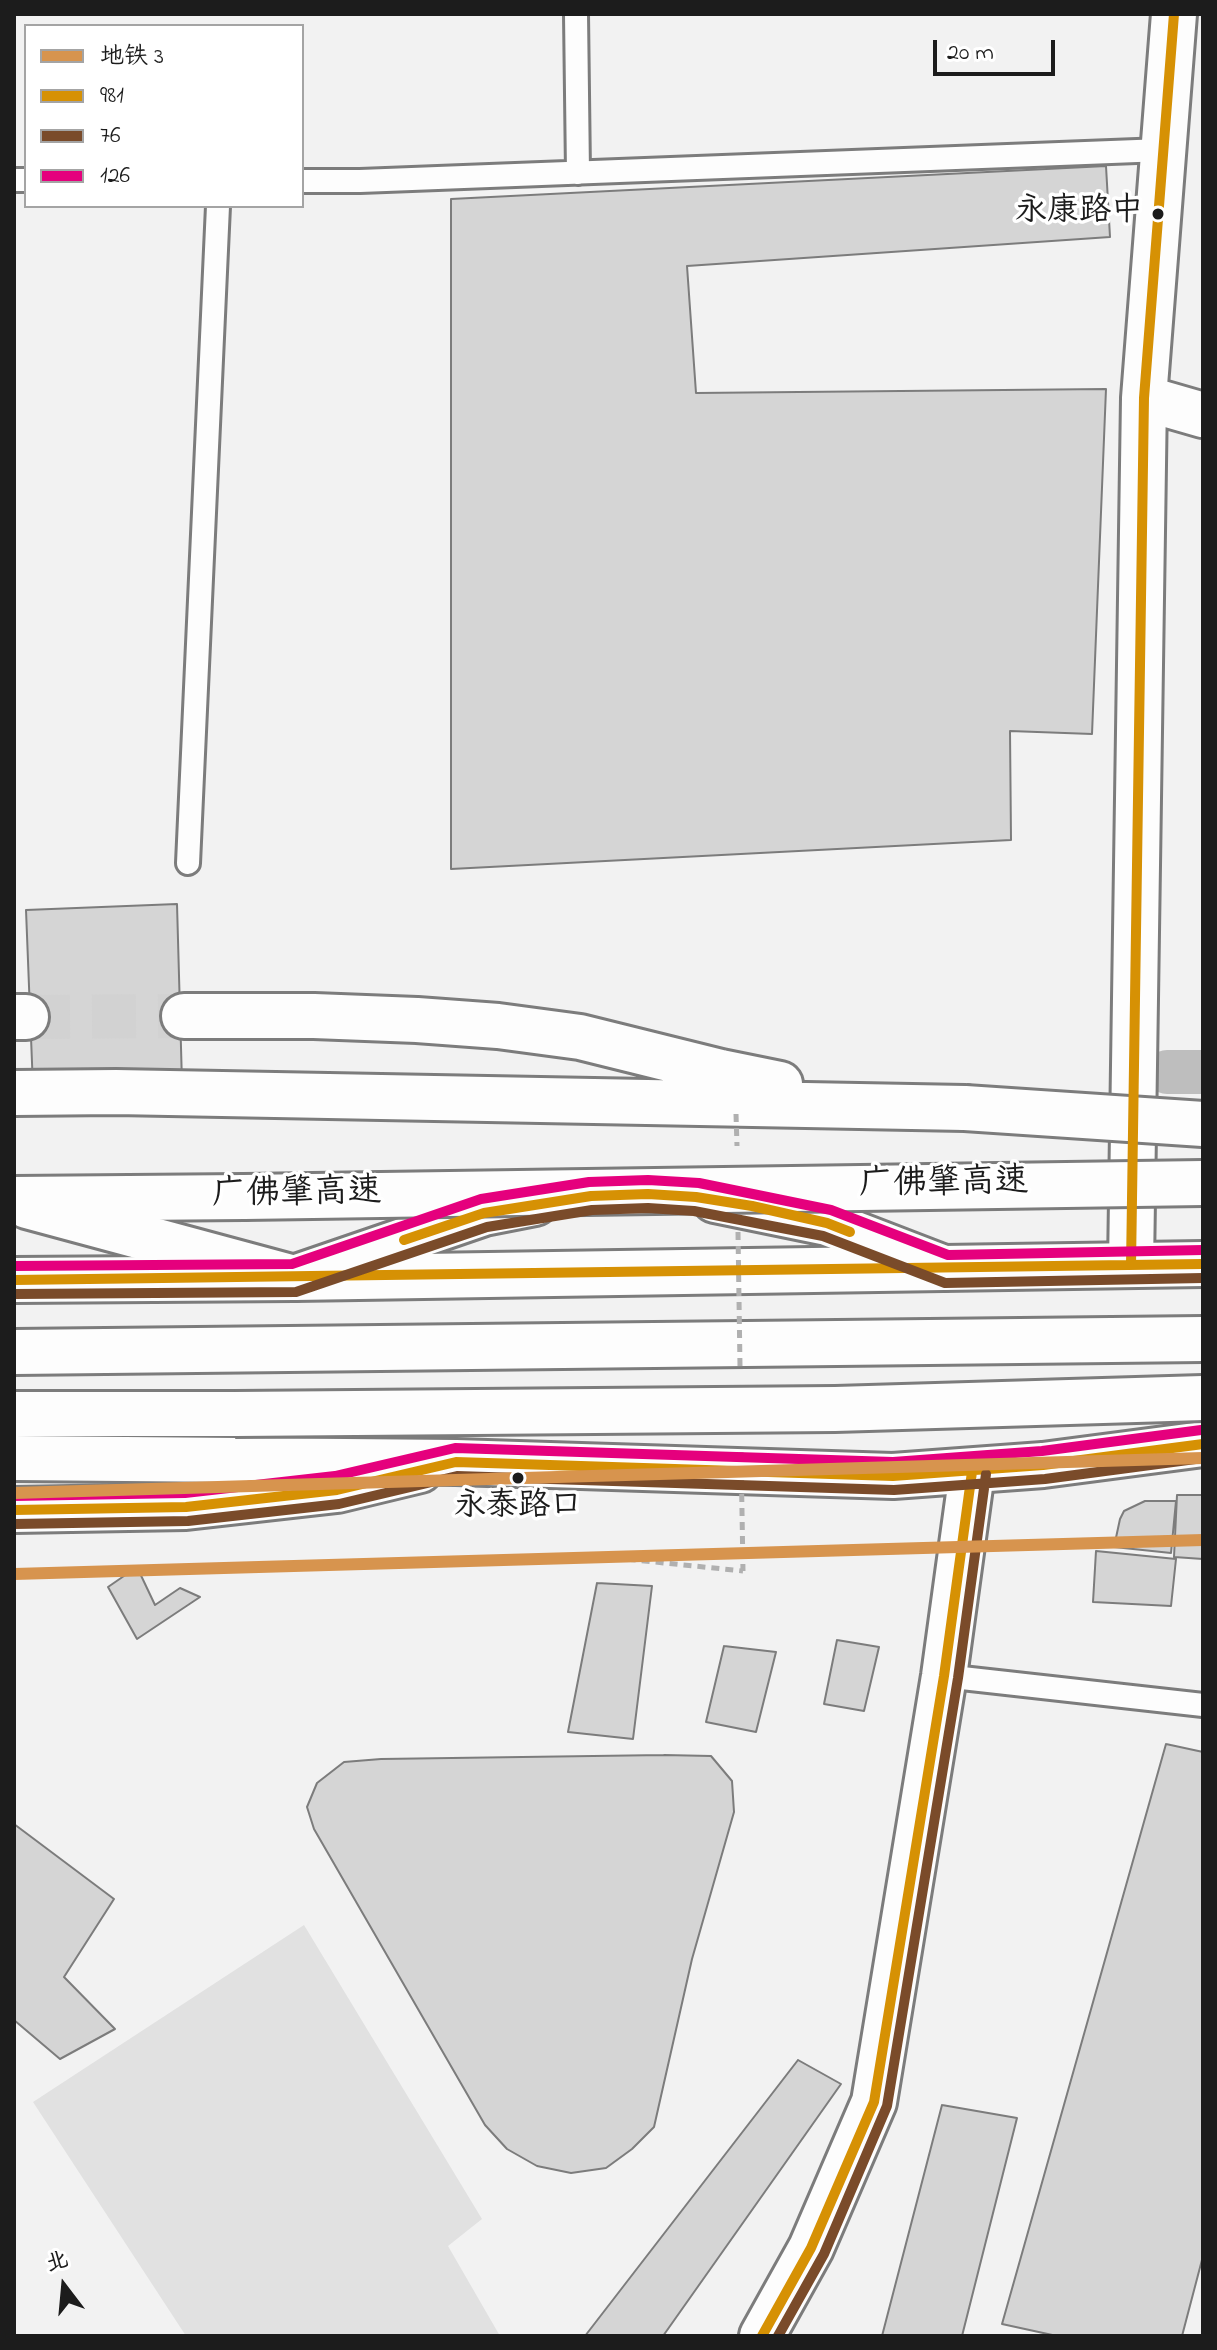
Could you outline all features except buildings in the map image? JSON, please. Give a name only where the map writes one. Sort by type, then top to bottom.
[{"type":"main road","points":[[1131,1265],[1144,398],[1174,14]]},
{"type":"main road","points":[[1144,398],[1203,415]]},
{"type":"main road","points":[[184,1016],[329,1017],[498,1026],[580,1037],[721,1072],[813,1090],[965,1108]]},
{"type":"main road","points":[[14,1093],[132,1092],[965,1108],[1203,1124]]},
{"type":"main road","name":"广佛肇高速","points":[[14,1201],[1203,1183]]},
{"type":"main road","points":[[14,1201],[294,1278],[484,1213],[591,1196],[648,1194],[710,1199],[827,1223],[946,1269]]},
{"type":"main road","points":[[14,1280],[1203,1264]]},
{"type":"main road","points":[[14,1352],[1203,1339]]},
{"type":"main road","points":[[14,1414],[376,1415],[835,1409],[1203,1398]]},
{"type":"main road","points":[[14,1458],[456,1462],[856,1476],[972,1472],[1203,1444]]},
{"type":"main road","points":[[14,1510],[186,1507],[337,1490],[456,1462]]},
{"type":"main road","points":[[764,2336],[811,2248],[874,2102],[944,1676],[972,1472]]},
{"type":"lane","points":[[576,14],[578,173]]},
{"type":"lane","points":[[304,181],[1163,150]]},
{"type":"lane","points":[[188,863],[218,208]]},
{"type":"lane","points":[[944,1676],[1203,1705]]},
{"type":"path","points":[[736,1114],[737,1161]]},
{"type":"path","points":[[738,1224],[740,1366]]},
{"type":"path","points":[[586,1555],[743,1571],[741,1445]]},
{"type":"shaded area","points":[[304,1925],[482,2219],[448,2246],[500,2336],[186,2336],[33,2102]]},
{"type":"waterway","points":[[1167,1072],[1203,1072]]},
{"type":"tunnel","points":[[26,1017],[184,1016]]},
{"type":"metro line","name":"3","points":[[14,1493],[1203,1458]]},
{"type":"metro line","name":"3","points":[[14,1574],[1203,1540]]},
{"type":"transit line","name":"981","points":[[1131,1265],[1144,398],[1174,14]]},
{"type":"transit line","name":"126","points":[[14,1266],[292,1264],[481,1199],[589,1182],[648,1180],[699,1183],[831,1210],[948,1255],[1203,1250]]},
{"type":"transit line","name":"981","points":[[404,1240],[484,1213],[591,1196],[648,1194],[696,1197],[752,1206],[827,1223],[850,1232]]},
{"type":"transit line","name":"76","points":[[14,1294],[296,1292],[487,1227],[592,1210],[648,1208],[694,1211],[823,1236],[945,1283],[1203,1278]]},
{"type":"transit line","name":"981","points":[[14,1280],[1202,1264]]},
{"type":"transit line","name":"126","points":[[14,1496],[185,1493],[335,1476],[455,1448],[893,1462],[1042,1451],[1201,1430]]},
{"type":"transit line","name":"981","points":[[14,1510],[186,1507],[337,1490],[456,1462],[893,1476],[1043,1465],[1203,1444]]},
{"type":"transit line","name":"76","points":[[14,1524],[188,1521],[339,1504],[457,1476],[894,1490],[1045,1479],[1203,1458]]},
{"type":"transit line","name":"981","points":[[762,2336],[811,2248],[874,2102],[944,1676],[972,1472]]},
{"type":"transit line","name":"76","points":[[778,2336],[824,2254],[887,2106],[958,1678],[986,1474]]},
{"type":"place","name":"永康路中","points":[[1158,214]]},
{"type":"place","name":"永泰路口","points":[[518,1478]]}]
